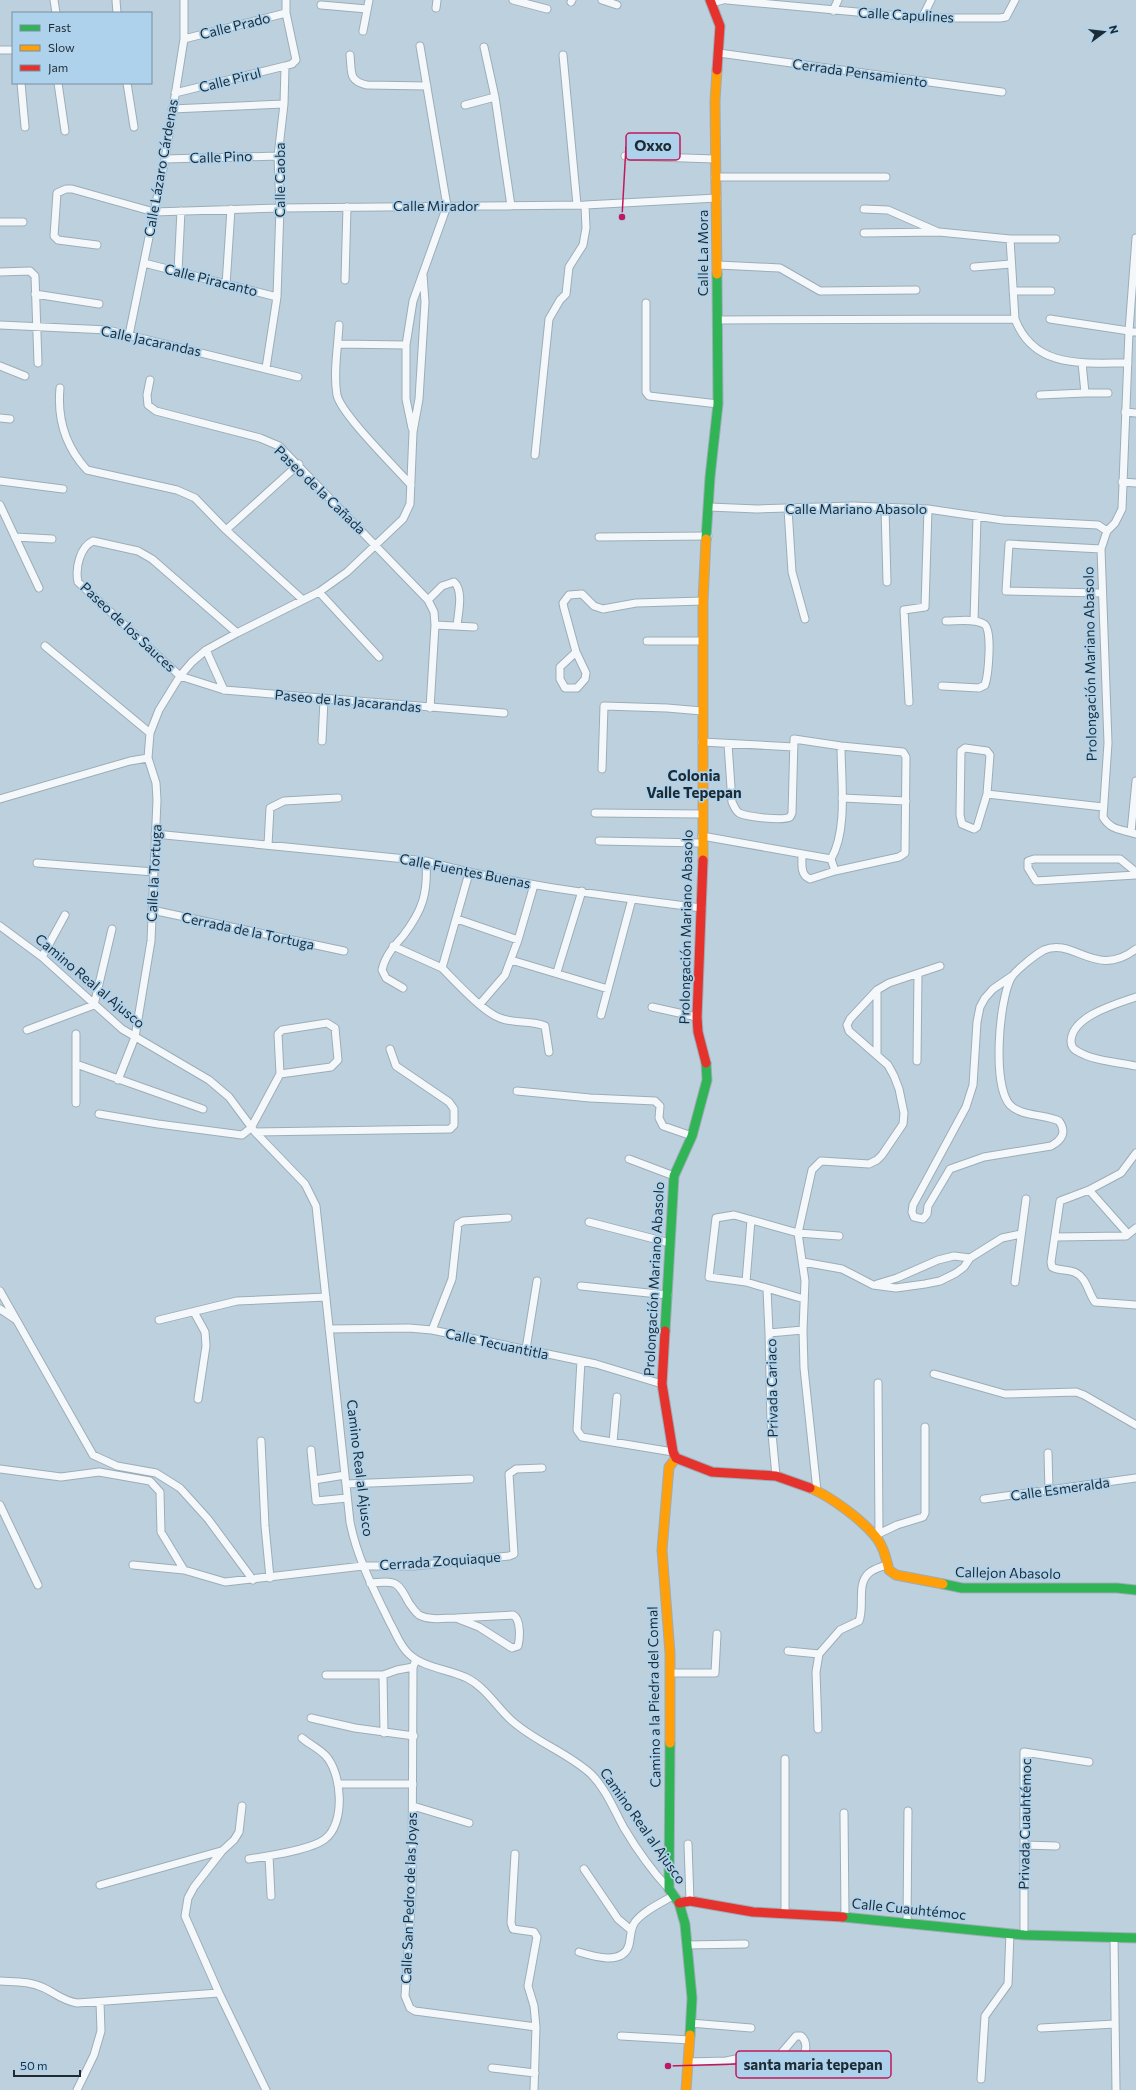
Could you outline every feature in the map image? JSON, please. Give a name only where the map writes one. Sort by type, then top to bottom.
[{"type":"street","points":[[54,0],[56,12]]},
{"type":"street","points":[[116,0],[117,12]]},
{"type":"street","name":"Calle Lázaro Cárdenas","points":[[130,335],[165,159],[174,93],[184,39],[184,0]]},
{"type":"street","points":[[285,66],[292,64],[296,60],[286,13],[286,0]]},
{"type":"street","points":[[363,30],[369,0]]},
{"type":"street","points":[[513,0],[547,9]]},
{"type":"street","points":[[602,0],[617,4]]},
{"type":"street","points":[[711,1],[723,0]]},
{"type":"street","name":"Calle Capulines","points":[[727,0],[761,1],[834,11],[922,18],[1006,17],[1015,0]]},
{"type":"street","points":[[834,11],[838,0]]},
{"type":"street","points":[[922,18],[931,0]]},
{"type":"street","name":"Calle La Mora","points":[[710,507],[710,477],[718,404],[718,265],[717,198],[715,177],[715,101],[720,26],[717,13],[711,1]]},
{"type":"street","points":[[321,5],[367,9]]},
{"type":"street","name":"Calle Prado","points":[[184,39],[286,13]]},
{"type":"street","points":[[413,432],[406,399],[406,345],[413,301],[447,206],[420,46]]},
{"type":"street","points":[[484,47],[495,97],[511,206]]},
{"type":"street","points":[[0,50],[12,50]]},
{"type":"street","name":"Cerrada Pensamiento","points":[[719,53],[1002,92]]},
{"type":"street","points":[[350,55],[353,79],[358,83],[367,85],[427,86]]},
{"type":"street","points":[[535,455],[549,318],[560,300],[566,294],[569,267],[583,245],[586,228],[581,205],[564,55]]},
{"type":"street","name":"Calle Pirul","points":[[174,93],[285,66]]},
{"type":"street","name":"Calle Caoba","points":[[266,368],[277,296],[280,208],[278,156],[284,104],[285,66]]},
{"type":"street","points":[[21,84],[25,127]]},
{"type":"street","points":[[58,84],[65,131]]},
{"type":"street","points":[[127,84],[134,127]]},
{"type":"street","points":[[465,105],[495,97]]},
{"type":"street","points":[[172,109],[284,104]]},
{"type":"street","name":"Calle Pino","points":[[165,159],[278,156]]},
{"type":"street","points":[[625,156],[715,159]]},
{"type":"street","points":[[715,177],[886,177]]},
{"type":"street","name":"Calle Mirador","points":[[97,245],[58,240],[54,236],[57,193],[61,190],[72,188],[98,194],[154,212],[280,208],[581,205],[717,198]]},
{"type":"street","points":[[345,280],[347,207]]},
{"type":"street","points":[[226,285],[231,209]]},
{"type":"street","points":[[864,210],[888,210],[939,232]]},
{"type":"street","points":[[178,271],[181,211]]},
{"type":"street","points":[[0,221],[23,222]]},
{"type":"street","points":[[864,233],[939,232],[1010,239],[1056,239]]},
{"type":"street","name":"Prolongación Mariano Abasolo","points":[[1134,833],[1114,829],[1107,825],[1103,817],[1108,743],[1101,549],[1107,531],[1115,523],[1122,508],[1125,412],[1128,362],[1133,332],[1136,238]]},
{"type":"street","points":[[1010,239],[1015,319],[1020,332],[1032,347],[1049,357],[1082,363],[1128,362]]},
{"type":"street","name":"Calle Piracanto","points":[[144,263],[226,285],[277,296]]},
{"type":"street","points":[[974,267],[1011,264]]},
{"type":"street","points":[[718,265],[780,268],[820,291],[916,290]]},
{"type":"street","points":[[0,272],[30,271],[35,276],[38,363]]},
{"type":"street","points":[[413,432],[419,399],[422,354],[425,302],[423,275]]},
{"type":"street","points":[[1013,291],[1051,291]]},
{"type":"street","points":[[35,294],[99,304]]},
{"type":"street","points":[[646,304],[646,392],[649,396],[718,404]]},
{"type":"street","points":[[717,320],[1015,319]]},
{"type":"street","points":[[1050,319],[1133,332]]},
{"type":"street","name":"Calle Jacarandas","points":[[0,325],[87,328],[130,335],[298,377]]},
{"type":"street","points":[[339,325],[336,373],[337,396],[346,412],[411,485]]},
{"type":"street","points":[[338,344],[406,345]]},
{"type":"street","points":[[1082,363],[1085,393]]},
{"type":"street","points":[[0,366],[25,376]]},
{"type":"street","name":"Paseo de la Cañada","points":[[150,380],[147,395],[148,405],[156,411],[260,438],[280,446],[376,545]]},
{"type":"street","points":[[60,388],[58,407],[61,426],[77,460],[87,470],[177,490],[195,498],[226,530],[303,600]]},
{"type":"street","points":[[1040,395],[1108,393]]},
{"type":"street","points":[[1125,412],[1136,413]]},
{"type":"street","points":[[0,418],[10,419]]},
{"type":"street","name":"Calle la Tortuga","points":[[118,1080],[135,1037],[151,941],[155,834],[158,800],[156,783],[148,758],[150,734],[159,710],[180,676],[192,662],[206,650],[319,592],[347,572],[403,519],[410,504],[413,432]]},
{"type":"street","points":[[226,530],[299,464]]},
{"type":"street","points":[[0,481],[62,489]]},
{"type":"street","points":[[1122,482],[1136,483]]},
{"type":"street","points":[[0,505],[39,588]]},
{"type":"street","name":"Calle Mariano Abasolo","points":[[710,507],[788,508],[853,506],[928,508],[1003,520],[1098,525],[1107,531]]},
{"type":"street","name":"Prolongación Mariano Abasolo","points":[[674,1455],[662,1384],[674,1176],[692,1136],[707,1080],[706,1060],[698,1032],[697,1017],[702,908],[703,601],[710,507]]},
{"type":"street","points":[[788,508],[792,572],[805,619]]},
{"type":"street","points":[[885,508],[887,582]]},
{"type":"street","points":[[909,702],[904,610],[925,607],[928,508]]},
{"type":"street","points":[[974,621],[977,516]]},
{"type":"street","points":[[599,537],[708,536]]},
{"type":"street","points":[[15,537],[52,539]]},
{"type":"street","name":"Paseo de los Sauces","points":[[180,676],[78,582],[78,566],[87,544],[93,541],[110,544],[138,552],[152,559],[237,633]]},
{"type":"street","points":[[1101,549],[1008,544],[1006,591],[1102,593]]},
{"type":"street","name":"Paseo de las Jacarandas","points":[[180,676],[224,690],[324,700],[430,708],[435,625],[434,612],[428,600],[376,545]]},
{"type":"street","points":[[428,600],[442,586],[454,582],[458,586],[457,626]]},
{"type":"street","points":[[319,592],[379,657]]},
{"type":"street","points":[[576,652],[560,667],[560,680],[565,688],[577,688],[585,679],[586,673],[576,652],[564,608],[563,603],[569,595],[582,594],[594,606],[603,609],[636,603],[703,601]]},
{"type":"street","points":[[942,686],[979,688],[985,685],[987,678],[988,627],[974,621],[946,621]]},
{"type":"street","points":[[435,625],[474,627]]},
{"type":"street","points":[[647,641],[703,641]]},
{"type":"street","points":[[45,646],[150,734]]},
{"type":"street","points":[[206,650],[224,690]]},
{"type":"street","points":[[322,741],[324,700]]},
{"type":"street","points":[[602,769],[604,706],[667,708],[702,711]]},
{"type":"street","points":[[430,708],[504,713]]},
{"type":"street","points":[[728,744],[732,802],[734,808],[744,815],[782,819],[790,817],[792,813],[794,738],[841,746],[903,752],[906,757],[905,853],[899,857],[835,871],[810,879],[805,877],[803,872],[802,854]]},
{"type":"street","points":[[702,742],[794,747]]},
{"type":"street","points":[[835,871],[831,859],[838,847],[842,798],[841,746]]},
{"type":"street","points":[[964,748],[987,751],[990,755],[987,794],[977,827],[974,829],[962,824],[960,815],[961,751],[964,748]]},
{"type":"street","points":[[0,799],[130,761],[148,758]]},
{"type":"street","points":[[1134,833],[1136,781]]},
{"type":"street","points":[[987,794],[1103,807]]},
{"type":"street","points":[[268,845],[270,808],[284,801],[338,798]]},
{"type":"street","points":[[842,798],[906,801]]},
{"type":"street","points":[[595,813],[702,814]]},
{"type":"street","name":"Calle Fuentes Buenas","points":[[155,834],[426,861],[469,873],[534,885],[702,908]]},
{"type":"street","points":[[599,841],[702,840],[831,859]]},
{"type":"street","points":[[1034,859],[1120,859],[1136,873],[1036,881],[1028,868],[1028,861],[1034,859]]},
{"type":"street","points":[[403,988],[386,978],[382,970],[394,946],[421,909],[426,894],[426,861]]},
{"type":"street","points":[[37,863],[154,872]]},
{"type":"street","points":[[442,968],[469,873]]},
{"type":"street","points":[[480,1004],[505,975],[518,940],[534,885]]},
{"type":"street","points":[[557,972],[582,891]]},
{"type":"street","points":[[601,1015],[632,899]]},
{"type":"street","name":"Cerrada de la Tortuga","points":[[152,910],[344,951]]},
{"type":"street","points":[[42,957],[65,915]]},
{"type":"street","points":[[457,919],[518,940]]},
{"type":"street","name":"Camino Real al Ajusco","points":[[0,926],[42,957],[122,1029],[209,1080],[229,1097],[253,1130],[297,1174],[311,1193],[316,1206],[347,1498],[354,1543],[370,1583],[402,1646],[415,1664],[466,1678],[476,1684],[511,1720],[536,1739],[574,1761],[591,1775],[604,1792],[625,1829],[644,1858],[679,1903],[685,1924],[692,1998],[686,2090]]},
{"type":"street","points":[[27,1030],[94,1005],[112,929]]},
{"type":"street","points":[[394,946],[442,968],[480,1004],[498,1018],[511,1022],[539,1023],[545,1026],[549,1052]]},
{"type":"street","points":[[1012,976],[1003,1003],[1000,1037],[1000,1083],[1004,1097],[1012,1106],[1059,1121],[1063,1127],[1063,1135],[1059,1141],[1051,1146],[984,1156],[950,1169],[928,1206],[927,1214],[923,1219],[918,1219],[914,1217],[912,1212],[913,1205],[966,1106],[973,1085],[977,1022],[980,1007],[985,998],[993,989],[1012,976],[1044,950],[1056,947],[1093,960],[1108,960],[1128,954],[1136,948]]},
{"type":"street","points":[[511,960],[557,972],[608,989]]},
{"type":"street","points":[[817,1491],[804,1368],[803,1330],[805,1281],[798,1233],[812,1170],[816,1164],[821,1161],[868,1164],[882,1155],[902,1124],[904,1113],[899,1089],[888,1065],[849,1031],[847,1025],[850,1019],[877,990],[888,983],[940,966]]},
{"type":"street","points":[[917,1061],[918,974]]},
{"type":"street","points":[[877,990],[877,1056]]},
{"type":"street","points":[[1136,997],[1100,1012],[1076,1025],[1072,1034],[1071,1045],[1075,1050],[1087,1056],[1136,1066]]},
{"type":"street","points":[[652,1007],[697,1017]]},
{"type":"street","points":[[253,1130],[280,1074],[278,1034],[282,1030],[327,1023],[335,1028],[338,1060],[331,1067],[280,1074]]},
{"type":"street","points":[[76,1034],[76,1102]]},
{"type":"street","points":[[100,1114],[158,1124],[242,1135],[253,1130],[450,1129],[454,1125],[454,1109],[449,1102],[396,1066],[390,1050]]},
{"type":"street","points":[[76,1064],[203,1109]]},
{"type":"street","points":[[517,1090],[590,1098],[655,1101],[660,1106],[659,1118],[663,1126],[692,1136]]},
{"type":"street","points":[[1136,1152],[1121,1173],[1089,1190],[1060,1201],[1051,1262],[1052,1267],[1057,1270],[1074,1272],[1082,1278],[1095,1302],[1136,1305]]},
{"type":"street","points":[[629,1159],[674,1176]]},
{"type":"street","points":[[1089,1190],[1128,1234]]},
{"type":"street","points":[[1015,1282],[1026,1199]]},
{"type":"street","points":[[804,1299],[746,1282],[709,1277],[716,1218],[734,1215],[798,1233],[839,1236]]},
{"type":"street","points":[[432,1330],[452,1279],[458,1224],[464,1221],[508,1218]]},
{"type":"street","points":[[746,1282],[751,1220]]},
{"type":"street","points":[[590,1222],[670,1243]]},
{"type":"street","points":[[1055,1237],[1126,1236],[1136,1228]]},
{"type":"street","points":[[803,1262],[842,1269],[873,1285],[896,1288],[940,1281],[964,1267],[970,1258],[1002,1238],[1021,1234]]},
{"type":"street","points":[[873,1285],[897,1278],[938,1260],[954,1256],[970,1258]]},
{"type":"street","points":[[526,1349],[537,1281]]},
{"type":"street","points":[[581,1286],[668,1295]]},
{"type":"street","points":[[767,1289],[769,1333]]},
{"type":"street","points":[[0,1291],[94,1455],[117,1466],[156,1473],[180,1488],[208,1519],[253,1580]]},
{"type":"street","points":[[159,1320],[237,1301],[326,1297]]},
{"type":"street","points":[[0,1309],[16,1320]]},
{"type":"street","points":[[194,1312],[205,1332],[206,1346],[198,1399]]},
{"type":"street","name":"Calle Tecuantitla","points":[[329,1329],[409,1328],[432,1330],[582,1361],[662,1384]]},
{"type":"street","name":"Privada Cariaco","points":[[776,1476],[771,1423],[769,1333],[803,1330]]},
{"type":"street","points":[[582,1361],[577,1430],[582,1437],[674,1455],[712,1472],[776,1476],[791,1480],[817,1491],[839,1505],[877,1535]]},
{"type":"street","points":[[934,1374],[1005,1394],[1076,1392],[1084,1395],[1136,1425]]},
{"type":"street","points":[[818,1729],[816,1672],[819,1654],[840,1630],[859,1621],[862,1609],[862,1585],[864,1578],[869,1572],[886,1565],[885,1553],[877,1535],[878,1383]]},
{"type":"street","points":[[613,1442],[617,1396]]},
{"type":"street","points":[[877,1535],[897,1525],[919,1519],[923,1517],[925,1513],[925,1427]]},
{"type":"street","points":[[261,1440],[265,1526],[270,1578]]},
{"type":"street","points":[[311,1450],[316,1501],[347,1498]]},
{"type":"street","points":[[1048,1453],[1049,1491]]},
{"type":"street","name":"Camino a la Piedra del Comal","points":[[671,1892],[670,1673],[662,1550],[669,1467],[674,1455]]},
{"type":"street","name":"Cerrada Zoquiaque","points":[[133,1565],[184,1570],[225,1582],[253,1580],[363,1566],[414,1566],[514,1554],[510,1474],[516,1469],[542,1468]]},
{"type":"street","points":[[0,1469],[60,1477],[98,1472],[150,1481],[160,1492],[161,1532],[184,1570]]},
{"type":"street","points":[[314,1480],[345,1475]]},
{"type":"street","name":"Calle Esmeralda","points":[[984,1499],[1136,1478]]},
{"type":"street","points":[[346,1484],[470,1479]]},
{"type":"street","points":[[0,1505],[38,1585]]},
{"type":"street","name":"Callejon Abasolo","points":[[886,1565],[889,1570],[896,1575],[962,1588],[1117,1588],[1136,1590]]},
{"type":"street","points":[[370,1583],[387,1581],[400,1586],[412,1608],[424,1617],[456,1618],[516,1616],[518,1621],[518,1646],[515,1648],[509,1648],[479,1627],[456,1618]]},
{"type":"street","points":[[670,1673],[715,1673],[717,1634]]},
{"type":"street","points":[[788,1651],[819,1654]]},
{"type":"street","points":[[326,1675],[383,1675],[415,1664]]},
{"type":"street","name":"Calle San Pedro de las Joyas","points":[[415,1664],[412,1892],[406,1996],[407,2003],[415,2011],[536,2027]]},
{"type":"street","points":[[383,1675],[384,1733]]},
{"type":"street","points":[[311,1718],[384,1733],[414,1736]]},
{"type":"street","points":[[249,1859],[269,1856],[313,1845],[326,1838],[336,1826],[339,1784],[325,1755],[302,1738]]},
{"type":"street","name":"Privada Cuauhtémoc","points":[[1024,1935],[1024,1752],[1089,1762]]},
{"type":"street","points":[[785,1759],[785,1914]]},
{"type":"street","points":[[339,1784],[413,1784]]},
{"type":"street","points":[[242,1806],[239,1832],[194,1887],[185,1910],[185,1916],[219,1993],[266,2090]]},
{"type":"street","points":[[413,1806],[468,1823]]},
{"type":"street","points":[[908,1811],[908,1923]]},
{"type":"street","points":[[844,1814],[845,1917]]},
{"type":"street","points":[[688,1844],[690,1901]]},
{"type":"street","points":[[1024,1845],[1056,1846]]},
{"type":"street","points":[[100,1885],[222,1851]]},
{"type":"street","points":[[515,1854],[511,1922],[513,1929],[534,1932],[537,1937],[528,1986],[534,2006],[536,2027],[534,2090]]},
{"type":"street","points":[[269,1856],[271,1896]]},
{"type":"street","points":[[584,1869],[618,1919],[631,1930]]},
{"type":"street","points":[[579,1952],[601,1958],[621,1955],[628,1949],[631,1930],[636,1920],[671,1892]]},
{"type":"street","name":"Calle Cuauhtémoc","points":[[679,1903],[690,1901],[753,1912],[845,1917],[1024,1935],[1136,1938]]},
{"type":"street","points":[[981,2079],[985,2016],[1008,1984],[1010,1933]]},
{"type":"street","points":[[1114,1937],[1116,2090]]},
{"type":"street","points":[[687,1945],[745,1944]]},
{"type":"street","points":[[0,1981],[28,1983],[43,1987],[63,2000],[78,2003],[219,1993]]},
{"type":"street","points":[[77,2090],[94,2055],[101,2031],[100,2002]]},
{"type":"street","points":[[690,2023],[751,2028]]},
{"type":"street","points":[[1041,2028],[1115,2024]]},
{"type":"street","points":[[621,2036],[690,2040]]},
{"type":"street","points":[[688,2062],[726,2060],[751,2056],[769,2059],[778,2057]]},
{"type":"street","points":[[492,2068],[535,2072]]},
{"type":"traffic: fast","points":[[706,539],[710,477],[718,404],[717,274]]},
{"type":"traffic: fast","points":[[665,1331],[674,1176],[692,1136],[707,1080],[706,1063]]},
{"type":"traffic: fast","points":[[943,1584],[962,1588],[1117,1588],[1136,1590]]},
{"type":"traffic: fast","points":[[670,1743],[669,1889],[679,1903],[685,1924],[692,1998],[690,2035]]},
{"type":"traffic: fast","points":[[843,1917],[1024,1935],[1136,1938]]},
{"type":"traffic: slow","points":[[717,70],[715,101],[717,274]]},
{"type":"traffic: slow","points":[[703,860],[703,601],[706,539]]},
{"type":"traffic: slow","points":[[670,1743],[670,1653],[662,1550],[669,1467],[676,1458]]},
{"type":"traffic: slow","points":[[810,1488],[836,1502],[854,1515],[869,1529],[880,1543],[889,1570],[896,1575],[943,1584]]},
{"type":"traffic: slow","points":[[686,2090],[690,2035]]},
{"type":"traffic: jam","points":[[710,0],[720,26],[717,70]]},
{"type":"traffic: jam","points":[[703,860],[697,1017],[698,1032],[706,1063]]},
{"type":"traffic: jam","points":[[665,1331],[662,1384],[673,1452],[676,1458]]},
{"type":"traffic: jam","points":[[676,1458],[712,1472],[776,1476],[810,1488]]},
{"type":"traffic: jam","points":[[679,1903],[690,1901],[753,1912],[843,1917]]},
{"type":"place","name":"Oxxo","points":[[622,217]]},
{"type":"place","name":"santa maria tepepan","points":[[668,2066]]},
{"type":"district","name":"Colonia Valle Tepepan","points":[[694,784]]}]
